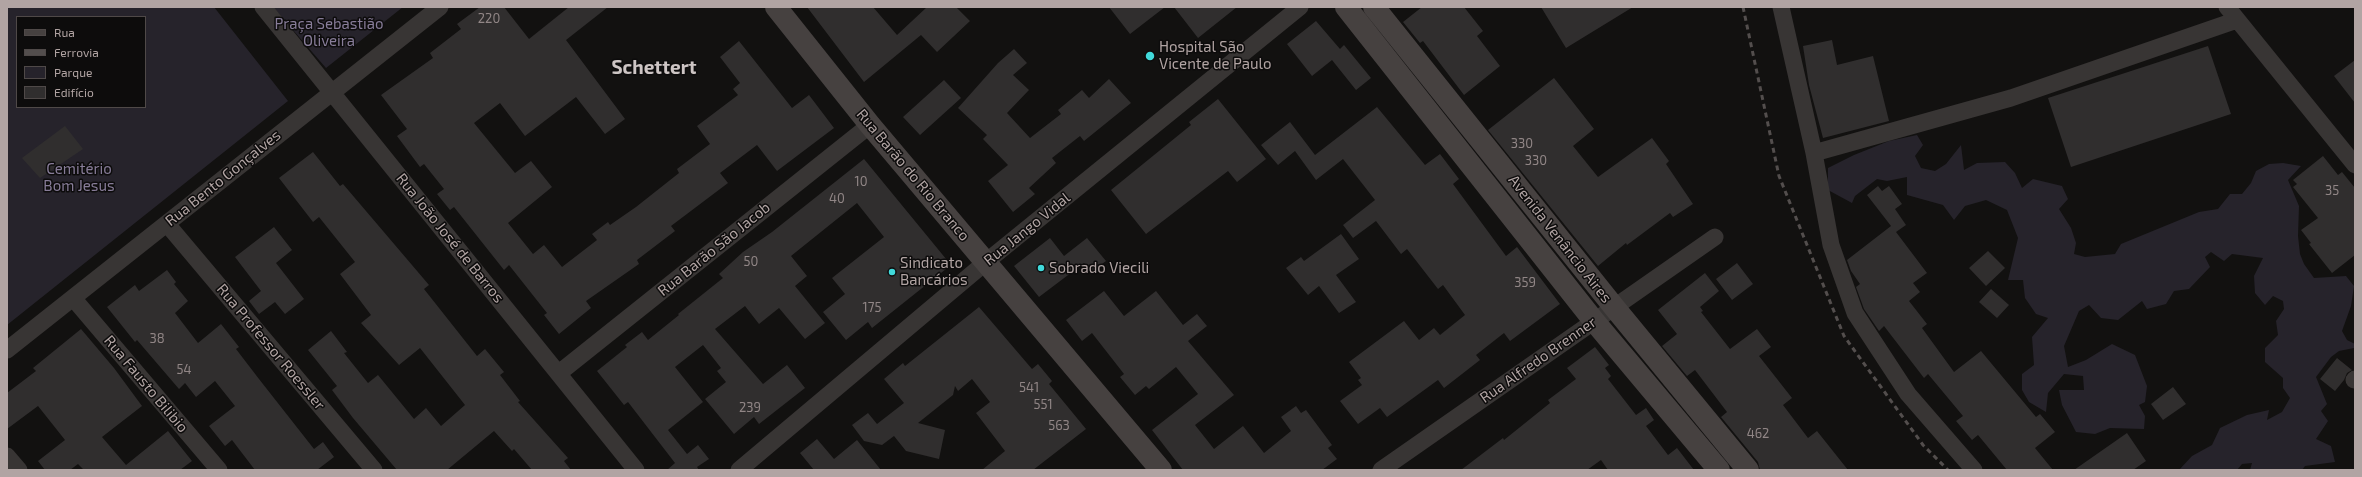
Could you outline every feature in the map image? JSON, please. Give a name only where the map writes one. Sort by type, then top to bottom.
[{"type":"main road","name":"Rua Barão do Rio Branco","points":[[776,7],[870,125],[1161,470]]},
{"type":"main road","name":"Avenida Venâncio Aires","points":[[1346,7],[1594,321],[1719,470]]},
{"type":"main road","name":"Avenida Venâncio Aires","points":[[1374,7],[1614,307],[1748,470]]},
{"type":"main road","points":[[1446,135],[1465,120]]},
{"type":"street","name":"Rua João José de Barros","points":[[263,7],[636,470]]},
{"type":"street","name":"Rua Bento Gonçalves","points":[[7,350],[332,91],[440,7]]},
{"type":"street","name":"Rua Jango Vidal","points":[[739,470],[986,262],[1300,7]]},
{"type":"street","points":[[1781,7],[1814,154],[1831,246],[1855,313],[1908,394],[1974,470]]},
{"type":"street","points":[[1814,154],[2011,98],[2232,13],[2355,166]]},
{"type":"street","name":"Rua Barão São Jacob","points":[[559,373],[870,125]]},
{"type":"street","name":"Rua Professor Roessler","points":[[167,224],[374,470]]},
{"type":"street","name":"Rua Alfredo Brenner","points":[[1381,470],[1715,237]]},
{"type":"street","name":"Rua Fausto Bilibio","points":[[73,298],[219,470]]},
{"type":"street","points":[[7,456],[18,470]]},
{"type":"green space","name":"Cemitério Bom Jesus","points":[[7,7],[214,7],[288,101],[7,325]]},
{"type":"green space","name":"Praça Sebastião Oliveira","points":[[273,7],[403,7],[326,68]]},
{"type":"green space","points":[[1917,135],[1923,145],[1915,156],[1921,168],[1935,171],[1946,164],[1961,145],[1964,170],[1977,163],[2005,162],[2015,173],[2022,188],[2033,179],[2062,186],[2068,199],[2059,209],[2071,228],[2076,243],[2074,254],[2085,257],[2115,254],[2121,244],[2199,212],[2218,209],[2230,194],[2242,194],[2251,183],[2256,171],[2269,164],[2283,163],[2301,166],[2288,180],[2299,206],[2298,236],[2300,254],[2304,264],[2314,278],[2346,276],[2354,286],[2351,306],[2342,331],[2347,340],[2355,344],[2354,348],[2339,351],[2331,357],[2316,377],[2327,404],[2321,411],[2328,421],[2316,439],[2331,446],[2335,462],[2305,466],[2302,470],[2250,470],[2252,463],[2242,464],[2237,470],[2179,470],[2192,456],[2212,445],[2220,428],[2247,415],[2269,410],[2267,420],[2282,412],[2290,398],[2283,388],[2283,378],[2265,362],[2265,348],[2278,335],[2276,321],[2284,309],[2283,301],[2273,296],[2265,305],[2255,293],[2254,276],[2263,258],[2232,254],[2224,261],[2211,252],[2205,257],[2210,267],[2189,289],[2174,291],[2166,304],[2147,309],[2142,301],[2118,320],[2101,318],[2089,305],[2079,311],[2064,346],[2068,367],[2086,360],[2112,344],[2135,355],[2147,386],[2145,402],[2139,405],[2145,416],[2144,429],[2110,428],[2095,434],[2076,432],[2062,405],[2059,390],[2084,390],[2083,376],[2064,374],[2048,393],[2046,412],[2029,402],[2022,390],[2022,374],[2034,365],[2032,337],[2048,318],[2036,314],[2025,298],[2023,280],[2008,280],[2018,238],[2007,210],[1986,200],[1965,206],[1954,220],[1943,205],[1907,195],[1907,177],[1887,181],[1877,179],[1855,196],[1852,203],[1828,190],[1828,168],[1854,155],[1889,141]]},
{"type":"building","points":[[480,7],[504,7],[529,39],[569,7],[608,7],[566,40],[625,119],[605,134],[576,97],[525,136],[500,103],[474,123],[515,173],[531,161],[552,187],[508,223],[533,254],[544,245],[562,267],[597,240],[592,234],[608,222],[610,225],[636,207],[679,173],[677,169],[710,144],[697,126],[738,95],[733,89],[740,83],[720,57],[739,41],[792,108],[809,95],[834,128],[777,171],[757,145],[720,173],[728,183],[671,226],[675,231],[637,260],[639,264],[586,301],[591,308],[559,334],[544,315],[547,313],[509,265],[504,270],[454,207],[450,210],[437,194],[444,189],[424,164],[420,167],[397,136],[407,129],[381,95],[433,58],[430,53],[461,29],[457,24]]},
{"type":"building","points":[[807,7],[873,7],[897,35],[927,7],[956,7],[970,21],[937,52],[921,35],[864,82]]},
{"type":"building","points":[[1109,7],[1165,7],[1130,34]]},
{"type":"building","points":[[1174,7],[1237,7],[1198,38]]},
{"type":"building","points":[[1422,7],[1464,7],[1483,31],[1477,36],[1500,66],[1464,95],[1423,41],[1420,43],[1403,22]]},
{"type":"building","points":[[1541,7],[1633,7],[1566,48]]},
{"type":"building","points":[[1316,21],[1340,49],[1344,45],[1371,78],[1356,90],[1332,60],[1312,76],[1287,44]]},
{"type":"building","points":[[1832,40],[1837,65],[1873,56],[1889,121],[1823,138],[1809,85],[1803,46]]},
{"type":"building","points":[[2208,46],[2231,114],[2071,167],[2048,98]]},
{"type":"building","points":[[1014,49],[1027,63],[1013,75],[1029,90],[1007,113],[1030,138],[1061,114],[1058,110],[1082,90],[1089,98],[1109,79],[1131,103],[1084,141],[1080,136],[1052,158],[1056,163],[1029,188],[1035,194],[1013,212],[988,181],[1008,165],[983,139],[987,135],[958,108],[998,63]]},
{"type":"building","points":[[2355,60],[2355,103],[2334,76]]},
{"type":"building","points":[[1554,78],[1594,129],[1573,146],[1598,177],[1652,138],[1669,161],[1666,164],[1693,204],[1673,217],[1670,213],[1627,245],[1626,243],[1598,266],[1488,130]]},
{"type":"building","points":[[944,80],[961,98],[920,135],[903,117]]},
{"type":"building","points":[[1218,99],[1266,159],[1237,182],[1228,171],[1146,234],[1111,190],[1191,125],[1189,122]]},
{"type":"building","points":[[1377,107],[1425,165],[1440,154],[1459,179],[1453,184],[1506,256],[1517,247],[1560,304],[1510,341],[1504,333],[1476,355],[1480,360],[1444,388],[1438,380],[1387,417],[1380,408],[1358,424],[1340,401],[1362,385],[1358,380],[1361,378],[1349,362],[1404,321],[1419,340],[1434,328],[1440,335],[1465,315],[1443,285],[1438,289],[1407,249],[1401,254],[1376,221],[1353,238],[1343,225],[1375,200],[1343,159],[1316,180],[1295,151],[1278,165],[1261,145],[1290,122],[1315,155]]},
{"type":"building","points":[[65,126],[83,149],[40,178],[22,158]]},
{"type":"building","points":[[313,152],[340,186],[343,184],[429,285],[424,289],[477,356],[485,349],[504,372],[500,375],[520,401],[518,402],[568,458],[564,461],[571,470],[532,470],[514,449],[512,451],[494,431],[447,470],[397,470],[353,418],[332,390],[337,386],[308,350],[331,331],[347,352],[344,353],[368,383],[378,375],[414,419],[426,408],[441,426],[465,405],[420,348],[399,365],[361,323],[371,315],[340,274],[355,262],[319,217],[313,222],[279,178]]},
{"type":"building","points":[[2323,156],[2338,175],[2342,172],[2355,188],[2355,255],[2332,273],[2309,244],[2311,243],[2301,230],[2318,218],[2293,187],[2297,184],[2293,180]]},
{"type":"building","points":[[864,159],[951,265],[872,328],[868,322],[846,340],[823,312],[845,294],[832,278],[884,237],[857,203],[791,256],[807,276],[795,286],[825,323],[805,339],[779,308],[759,324],[745,306],[715,329],[763,384],[787,365],[805,388],[759,424],[754,417],[734,434],[705,399],[726,382],[717,371],[721,368],[703,345],[675,367],[703,402],[668,430],[687,454],[698,445],[709,459],[697,467],[699,470],[667,470],[675,463],[628,402],[624,405],[597,371],[627,347],[625,345],[642,332],[648,340],[723,278],[719,274],[743,252],[772,232]]},
{"type":"building","points":[[1878,186],[1882,191],[1889,186],[1902,204],[1895,209],[1906,225],[1896,232],[1927,273],[1913,283],[1920,292],[1909,301],[1927,324],[1922,328],[1954,372],[1981,351],[2036,417],[2040,414],[2055,432],[2035,448],[2053,470],[2007,470],[1978,435],[1972,440],[1956,421],[1963,416],[1928,374],[1924,378],[1884,326],[1879,331],[1864,309],[1856,287],[1860,284],[1851,271],[1847,260],[1891,226],[1867,195]]},
{"type":"building","points":[[274,227],[292,250],[276,263],[304,299],[285,314],[275,302],[259,314],[249,301],[261,291],[235,257]]},
{"type":"building","points":[[1341,234],[1359,259],[1336,275],[1356,302],[1339,313],[1319,286],[1308,295],[1286,268],[1301,257],[1304,261]]},
{"type":"building","name":"Sobrado Viecili","points":[[1050,238],[1064,256],[1087,238],[1106,261],[1091,272],[1084,263],[1039,297],[1014,266]]},
{"type":"building","points":[[1988,251],[2005,268],[1986,286],[1969,268]]},
{"type":"building","points":[[1737,263],[1753,284],[1732,300],[1716,279]]},
{"type":"building","points":[[167,270],[176,282],[174,284],[188,301],[175,313],[198,343],[221,324],[239,347],[236,349],[314,449],[323,442],[334,457],[317,470],[255,470],[232,440],[225,446],[209,426],[235,406],[215,381],[196,397],[185,383],[179,389],[137,340],[135,342],[107,307],[135,285],[139,291]]},
{"type":"building","points":[[1705,273],[1719,291],[1700,307],[1703,311],[1701,312],[1730,349],[1757,329],[1771,347],[1759,356],[1792,398],[1783,405],[1808,438],[1817,431],[1848,470],[1760,470],[1758,462],[1721,417],[1727,412],[1695,370],[1687,376],[1662,346],[1677,334],[1658,310]]},
{"type":"building","points":[[1991,289],[2009,305],[1997,318],[1979,302]]},
{"type":"building","points":[[1104,291],[1124,316],[1156,291],[1183,325],[1197,314],[1207,326],[1188,341],[1234,395],[1195,425],[1214,449],[1243,426],[1264,453],[1291,431],[1281,417],[1296,406],[1301,413],[1306,410],[1332,445],[1328,448],[1337,459],[1322,470],[1183,470],[1152,430],[1198,394],[1176,367],[1149,389],[1146,386],[1135,395],[1120,377],[1124,374],[1092,333],[1082,341],[1066,320]]},
{"type":"building","points":[[979,307],[1032,369],[1038,364],[1052,381],[1049,384],[1086,429],[1033,470],[982,470],[1005,451],[976,413],[990,402],[972,379],[958,391],[955,386],[953,395],[918,423],[945,430],[939,459],[906,451],[894,436],[882,445],[864,441],[852,425],[868,413],[877,424],[904,403],[884,379],[903,363],[905,366]]},
{"type":"building","points":[[81,329],[114,368],[142,406],[102,437],[126,465],[168,431],[192,461],[180,470],[84,470],[78,464],[70,470],[45,470],[38,461],[65,440],[38,406],[7,429],[7,393],[36,371],[33,368]]},
{"type":"building","points":[[1595,347],[1609,365],[1605,368],[1611,376],[1608,379],[1636,415],[1646,408],[1654,420],[1646,426],[1668,455],[1677,448],[1694,470],[1608,470],[1601,460],[1587,470],[1461,470],[1503,438],[1504,440],[1550,403],[1548,400],[1576,379],[1567,368]]},
{"type":"building","points":[[2337,358],[2352,370],[2347,373],[2344,380],[2335,391],[2320,379]]},
{"type":"building","points":[[2173,387],[2186,404],[2163,420],[2151,404]]},
{"type":"building","points":[[2127,433],[2146,461],[2133,470],[2074,470]]},
{"type":"building","points":[[817,439],[834,459],[857,440],[881,470],[814,470],[800,453]]},
{"type":"railway","points":[[1743,7],[1779,176],[1844,336],[1923,445],[1948,470]]},
{"type":"place","name":"Hospital São Vicente de Paulo","points":[[1150,56]]},
{"type":"place","name":"Sobrado Viecili","points":[[1041,268]]},
{"type":"place","name":"Sindicato Bancários","points":[[892,272]]},
{"type":"district","name":"Schettert","points":[[654,68]]}]
